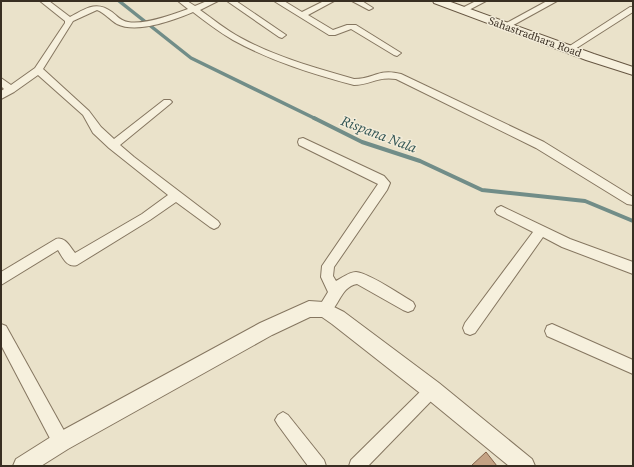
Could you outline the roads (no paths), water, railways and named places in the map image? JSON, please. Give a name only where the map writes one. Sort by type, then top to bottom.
[{"type":"main road","name":"Sahastradhara Road","points":[[438,1],[633,71]]},
{"type":"street","points":[[1,96],[38,70],[70,23],[44,1]]},
{"type":"street","points":[[182,1],[195,9],[207,20],[237,39],[255,48],[315,70],[357,82],[384,74],[398,76],[540,145],[631,201]]},
{"type":"street","points":[[68,20],[96,7],[100,7],[119,22],[127,25],[158,22],[214,1]]},
{"type":"street","points":[[230,1],[282,35]]},
{"type":"street","points":[[278,1],[332,33],[337,33],[348,26],[353,27],[397,53]]},
{"type":"street","points":[[302,15],[330,1]]},
{"type":"street","points":[[356,1],[369,8]]},
{"type":"street","points":[[462,10],[482,1]]},
{"type":"street","points":[[505,26],[554,1]]},
{"type":"street","points":[[569,49],[633,10]]},
{"type":"street","points":[[38,70],[86,113],[97,130],[130,160],[214,224]]},
{"type":"street","points":[[1,81],[11,90]]},
{"type":"street","points":[[113,145],[167,102]]},
{"type":"street","points":[[303,142],[380,179],[384,183],[383,187],[328,266],[327,277],[335,292]]},
{"type":"street","points":[[1,279],[60,244],[73,261],[146,217],[176,196]]},
{"type":"street","points":[[501,211],[566,243],[633,268]]},
{"type":"street","points":[[470,328],[541,230]]},
{"type":"street","points":[[324,310],[335,292],[345,281],[357,278],[366,281],[408,306]]},
{"type":"street","points":[[24,466],[61,442],[266,329],[315,308],[324,310],[338,318],[432,390],[525,466]]},
{"type":"street","points":[[1,331],[61,442]]},
{"type":"street","points":[[552,332],[592,348],[633,368]]},
{"type":"street","points":[[357,466],[432,390]]},
{"type":"street","points":[[283,420],[318,466]]},
{"type":"waterway","name":"Rispana Nala","points":[[119,1],[191,58],[316,119]]},
{"type":"waterway","name":"Rispana Nala","points":[[316,119],[362,142],[420,161],[482,190],[585,201],[633,221]]}]
